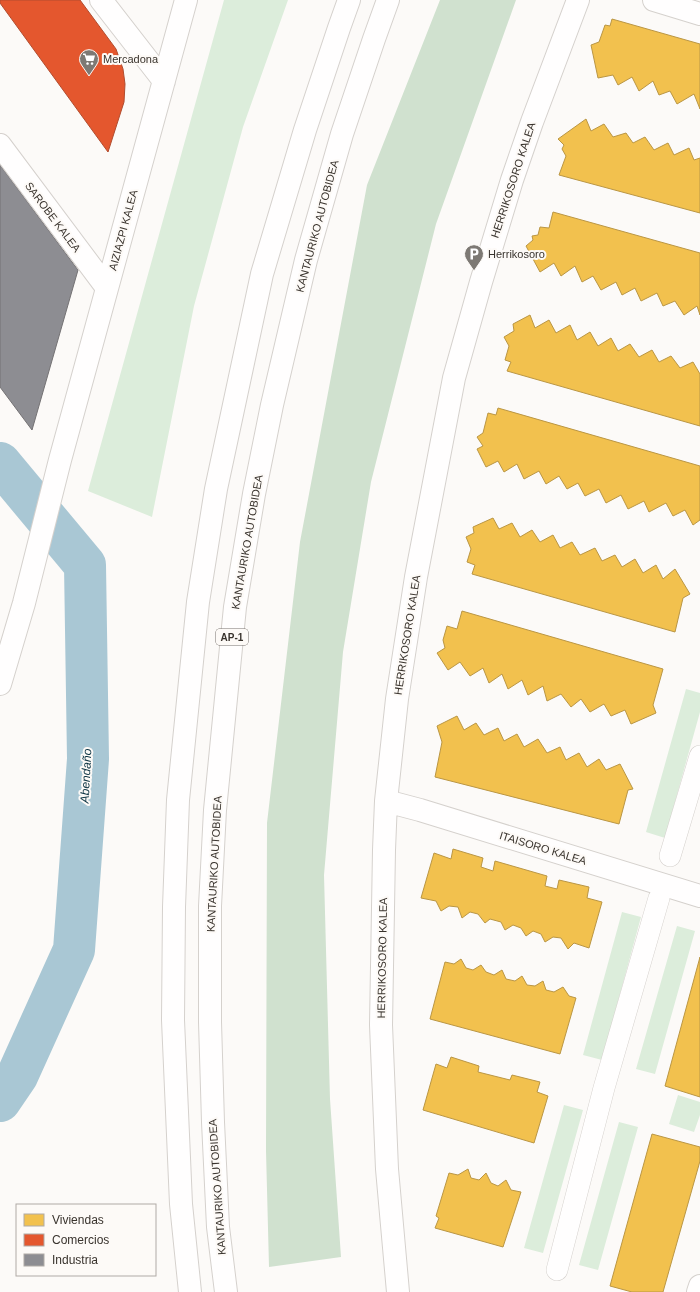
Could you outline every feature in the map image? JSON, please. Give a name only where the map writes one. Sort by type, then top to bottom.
[{"type":"main road","points":[[101,0],[164,81]]},
{"type":"main road","name":"AIZIAZPI KALEA","points":[[0,684],[24,603],[60,460],[186,0]]},
{"type":"main road","points":[[190,1292],[182,1204],[173,1020],[174,907],[178,800],[198,602],[216,488],[262,274],[305,130],[338,28],[349,0]]},
{"type":"main road","name":"KANTAURIKO AUTOBIDEA","points":[[226,1292],[218,1227],[212,1122],[210,906],[216,803],[235,607],[254,494],[272,405],[306,260],[342,134],[388,0]]},
{"type":"main road","name":"HERRIKOSORO KALEA","points":[[398,1292],[386,1170],[381,1047],[386,801],[397,699],[416,577],[454,378],[512,180],[578,0]]},
{"type":"main road","points":[[654,0],[700,14]]},
{"type":"main road","name":"SAROBE KALEA","points":[[0,145],[107,288]]},
{"type":"main road","name":"ITAISORO KALEA","points":[[386,801],[420,810],[700,896]]},
{"type":"main road","points":[[698,1292],[700,1286]]},
{"type":"main road","points":[[383,1292],[393,1292]]},
{"type":"street","points":[[670,856],[700,756]]},
{"type":"street","points":[[557,1270],[604,1088],[659,898]]},
{"type":"green space","points":[[224,0],[288,0],[243,127],[194,306],[152,517],[88,491]]},
{"type":"green space","points":[[440,0],[516,0],[436,224],[371,482],[343,652],[324,875],[330,1099],[341,1257],[269,1267],[266,1151],[267,823],[300,542],[367,185]]},
{"type":"green space","points":[[686,689],[700,693],[700,712],[665,838],[646,832]]},
{"type":"green space","points":[[622,912],[641,917],[602,1060],[583,1055]]},
{"type":"green space","points":[[677,926],[695,931],[655,1074],[636,1069]]},
{"type":"green space","points":[[678,1095],[700,1102],[700,1115],[694,1132],[669,1124]]},
{"type":"green space","points":[[564,1105],[583,1110],[543,1253],[524,1248]]},
{"type":"green space","points":[[619,1122],[638,1127],[598,1270],[579,1265]]},
{"type":"building: Viviendas","points":[[612,19],[700,44],[700,109],[694,94],[677,104],[670,91],[659,95],[653,81],[639,91],[632,77],[618,85],[613,75],[598,78],[591,45],[599,42],[605,25],[610,26]]},
{"type":"building: Viviendas","points":[[586,119],[591,131],[604,124],[613,137],[626,133],[633,143],[645,137],[654,150],[668,143],[674,155],[689,148],[694,160],[700,158],[700,213],[559,175],[566,156],[562,149],[564,145],[558,139]]},
{"type":"building: Viviendas","points":[[553,212],[700,253],[700,315],[697,306],[684,315],[675,301],[663,306],[657,293],[641,301],[635,288],[622,295],[616,282],[601,290],[593,276],[582,282],[575,266],[561,276],[554,263],[540,272],[526,246],[533,240],[532,236],[538,235],[540,227],[549,228]]},
{"type":"building: Viviendas","points":[[530,315],[535,328],[549,320],[556,333],[570,325],[577,340],[590,332],[598,346],[611,338],[618,351],[630,344],[639,357],[652,350],[659,362],[671,356],[680,368],[693,362],[700,374],[700,426],[507,371],[511,362],[505,360],[509,346],[504,337],[514,331],[513,324]]},
{"type":"building: Viviendas","points":[[498,408],[700,466],[700,520],[693,525],[685,510],[673,516],[666,503],[649,512],[644,501],[628,509],[621,495],[606,503],[599,489],[585,496],[578,483],[567,489],[559,476],[546,484],[539,471],[524,479],[517,464],[504,472],[498,461],[486,467],[477,449],[483,446],[477,437],[483,433],[488,413],[496,415]]},
{"type":"building: Viviendas","points":[[493,518],[499,529],[512,523],[520,537],[532,530],[540,542],[553,535],[560,548],[572,542],[580,555],[595,548],[602,561],[615,555],[622,567],[635,559],[643,573],[656,565],[663,579],[675,569],[690,594],[683,598],[675,632],[472,574],[475,565],[467,562],[471,549],[466,537],[474,533],[473,527]]},
{"type":"building: Viviendas","points":[[462,611],[663,669],[653,705],[656,713],[631,724],[625,710],[611,716],[604,704],[590,712],[581,699],[571,707],[561,694],[547,701],[543,686],[528,695],[522,680],[508,689],[502,674],[489,683],[483,668],[470,676],[460,662],[448,670],[437,653],[445,648],[443,640],[447,626],[457,629]]},
{"type":"building: Viviendas","points":[[457,716],[464,730],[476,723],[484,735],[498,728],[504,741],[517,734],[524,747],[538,739],[547,753],[560,747],[566,760],[579,753],[587,767],[599,759],[606,770],[620,764],[633,789],[628,790],[619,824],[435,777],[442,742],[437,726]]},
{"type":"building: Viviendas","points":[[453,849],[483,858],[481,867],[493,871],[495,861],[547,876],[545,886],[557,889],[559,880],[589,887],[587,898],[602,902],[589,948],[574,943],[568,949],[561,938],[553,937],[545,942],[541,934],[533,931],[526,936],[521,928],[513,925],[505,930],[501,922],[490,919],[485,923],[478,914],[470,912],[462,918],[458,907],[449,906],[441,911],[436,901],[421,898],[434,853],[451,859]]},
{"type":"building: Viviendas","points":[[700,957],[700,1097],[665,1086]]},
{"type":"building: Viviendas","points":[[461,959],[466,968],[473,970],[481,965],[486,972],[494,975],[502,970],[506,979],[515,981],[522,976],[527,985],[535,986],[543,981],[546,990],[554,992],[563,987],[569,996],[576,998],[560,1054],[430,1019],[445,962],[454,964]]},
{"type":"building: Viviendas","points":[[451,1057],[479,1066],[478,1072],[510,1080],[512,1075],[540,1082],[537,1092],[548,1096],[534,1143],[423,1110],[436,1064],[447,1068]]},
{"type":"building: Viviendas","points":[[652,1134],[700,1147],[700,1161],[663,1292],[632,1292],[610,1286]]},
{"type":"building: Viviendas","points":[[468,1169],[471,1178],[479,1180],[486,1173],[491,1183],[498,1186],[506,1180],[511,1190],[521,1192],[503,1247],[435,1228],[439,1218],[436,1216],[449,1173],[458,1175]]},
{"type":"building: Comercios","name":"Mercadona","points":[[0,0],[80,0],[116,49],[123,69],[125,84],[124,102],[108,152],[0,3]]},
{"type":"building: Industria","points":[[0,165],[78,270],[32,430],[0,387]]},
{"type":"waterway","name":"Abendaño","points":[[0,463],[85,565],[88,759],[74,950],[17,1076],[0,1101]]},
{"type":"place","name":"Mercadona","points":[[89,76]]},
{"type":"place","name":"Herrikosoro","points":[[474,271]]}]
